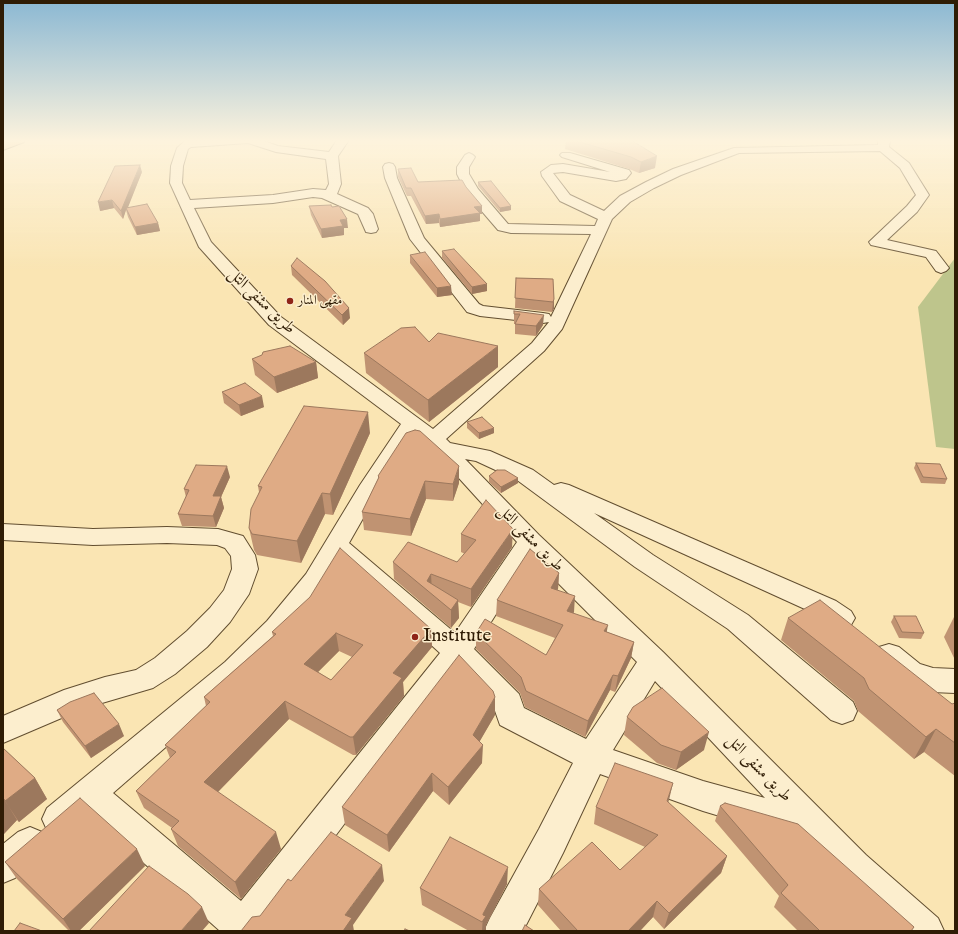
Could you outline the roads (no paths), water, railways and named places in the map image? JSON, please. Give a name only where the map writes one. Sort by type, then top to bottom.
[{"type":"street","name":"طريق مشفى التل","points":[[176,184],[204,244],[276,321],[412,422],[438,444],[530,541],[653,660],[816,829],[854,867],[925,931]]},
{"type":"street","points":[[330,195],[335,184]]},
{"type":"street","points":[[393,184],[417,239],[473,308],[480,311],[558,320]]},
{"type":"street","points":[[468,184],[472,191],[503,227],[511,229],[600,230]]},
{"type":"street","points":[[554,184],[565,198],[606,217]]},
{"type":"street","points":[[438,444],[538,346],[556,325],[606,217],[625,199],[653,184]]},
{"type":"street","points":[[916,184],[923,195],[912,209],[876,242],[932,254],[941,268]]},
{"type":"street","points":[[186,204],[273,199],[313,193],[330,195],[363,211],[366,214],[371,229]]},
{"type":"street","points":[[3,866],[235,670],[278,628],[315,581],[371,485],[412,422]]},
{"type":"street","points":[[438,444],[482,456],[697,549],[827,608],[910,672],[932,680],[955,681]]},
{"type":"street","points":[[526,475],[644,561],[738,622],[842,710]]},
{"type":"street","points":[[3,532],[94,538],[167,535],[218,536],[234,542],[243,555],[245,569],[236,594],[220,615],[197,639],[165,666],[143,680],[104,689],[75,698],[3,730]]},
{"type":"street","points":[[90,794],[243,929],[458,650],[530,541]]},
{"type":"street","points":[[336,544],[435,633],[458,650],[508,703],[511,716],[592,757],[703,796],[816,829]]},
{"type":"street","points":[[502,931],[551,841],[592,757],[653,660]]},
{"type":"place","name":"مقهى المنار","points":[[290,301]]},
{"type":"place","name":"Institute","points":[[415,637]]}]
